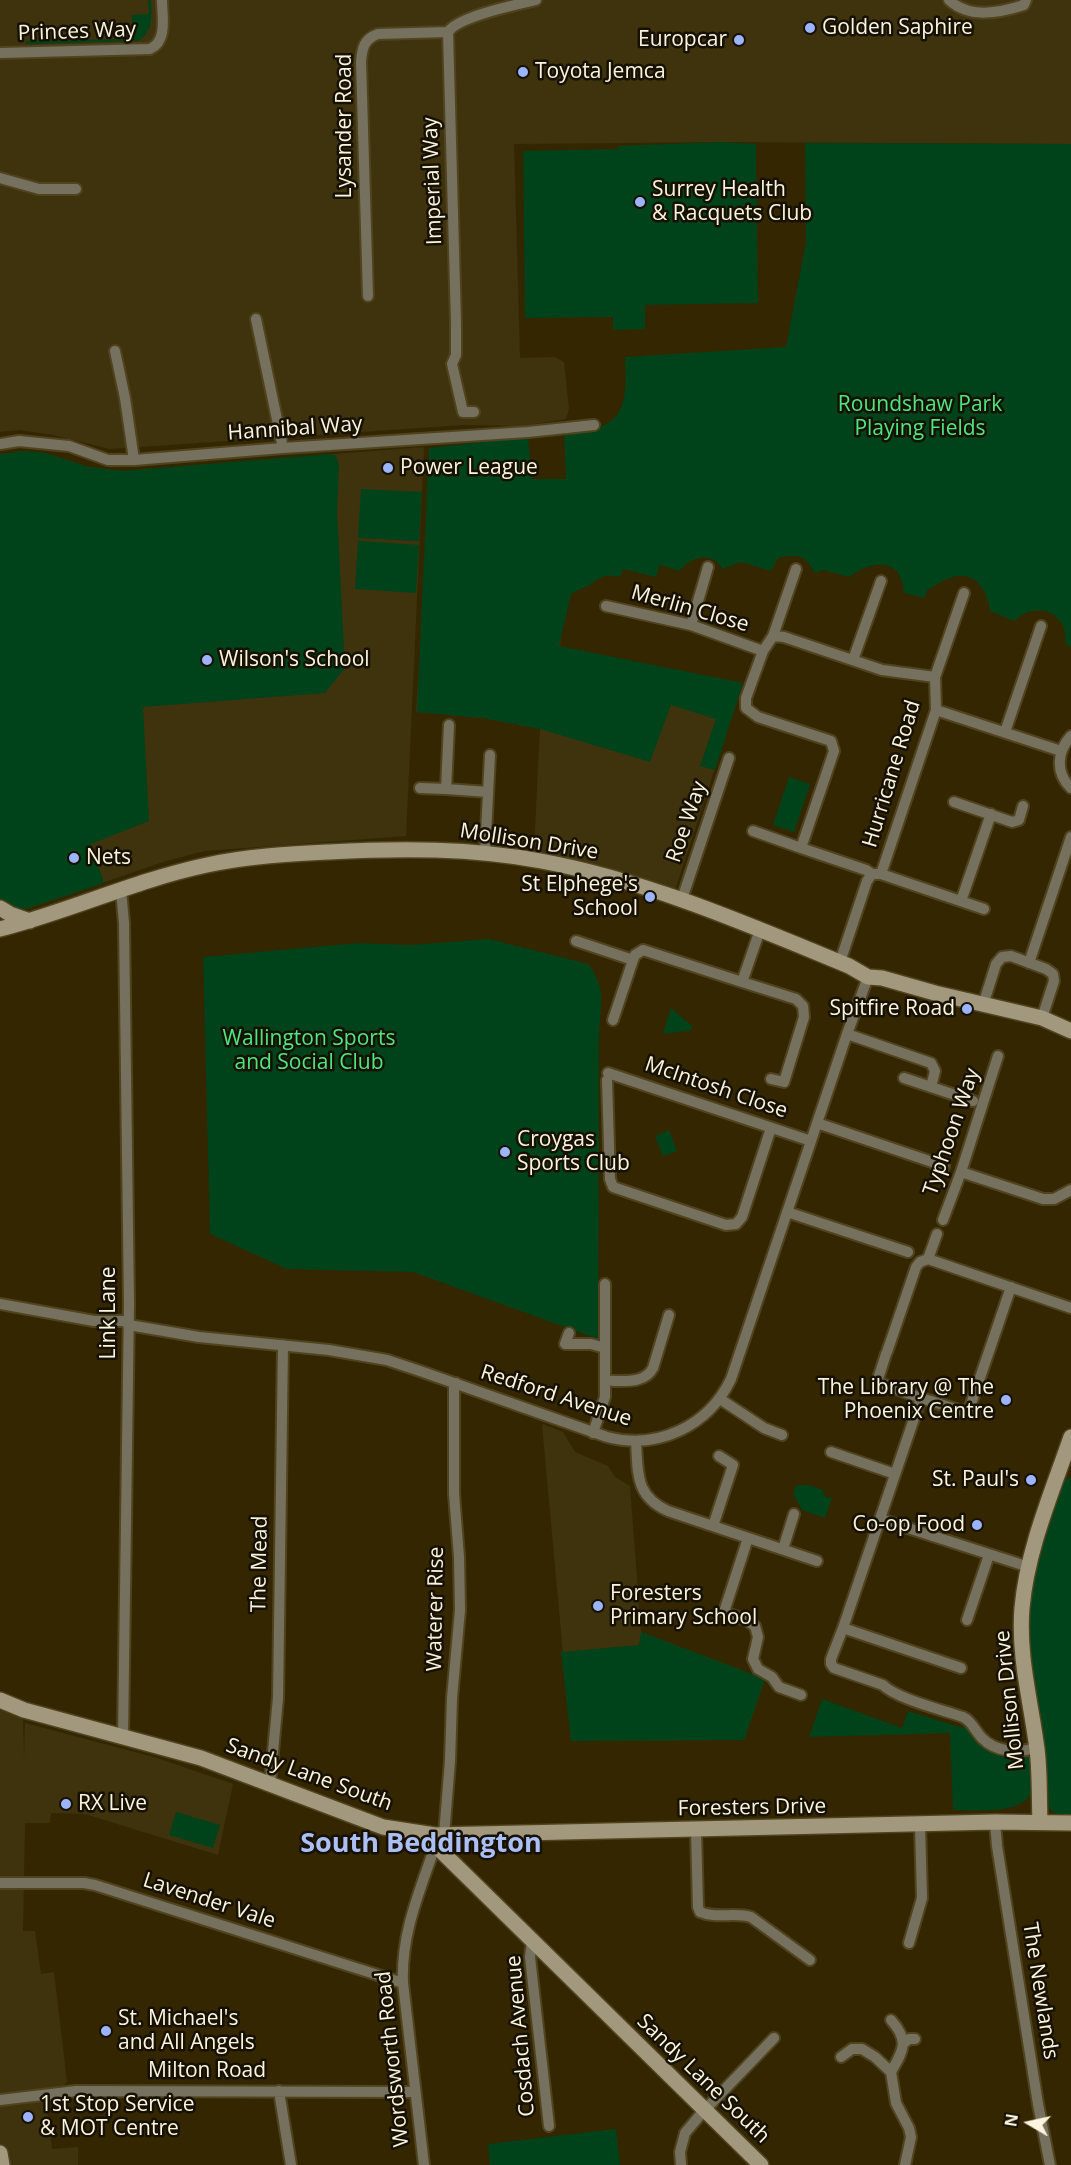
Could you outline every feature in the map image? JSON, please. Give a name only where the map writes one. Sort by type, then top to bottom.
[{"type":"main road","name":"Mollison Drive","points":[[0,930],[172,872],[244,858],[428,849],[484,853],[584,870],[682,899],[840,962],[868,977],[882,978],[1042,1018],[1071,1030]]},
{"type":"main road","points":[[0,908],[30,921]]},
{"type":"main road","name":"Mollison Drive","points":[[1040,1822],[1037,1747],[1022,1656],[1022,1608],[1029,1568],[1066,1469],[1071,1437]]},
{"type":"main road","name":"Sandy Lane South","points":[[3,1704],[201,1758],[383,1827],[439,1840],[532,1942],[761,2165]]},
{"type":"main road","name":"Foresters Drive","points":[[439,1840],[696,1830],[995,1822],[1071,1823]]},
{"type":"main road","points":[[0,2153],[2,2165]]},
{"type":"street","name":"Princes Way","points":[[0,53],[140,50],[155,46],[161,39],[162,33],[162,0]]},
{"type":"street","points":[[448,32],[454,25],[476,16],[536,0]]},
{"type":"street","points":[[949,0],[963,10],[979,13],[1008,10],[1024,5],[1026,0]]},
{"type":"street","name":"Lysander Road","points":[[368,296],[361,62],[364,44],[369,37],[378,34],[448,32]]},
{"type":"street","name":"Imperial Way","points":[[448,32],[456,323],[456,355],[452,364],[463,412],[474,412]]},
{"type":"street","points":[[0,178],[39,189],[75,189]]},
{"type":"street","points":[[256,319],[283,448]]},
{"type":"street","points":[[115,351],[134,460]]},
{"type":"street","name":"Hannibal Way","points":[[0,444],[19,441],[69,446],[108,460],[134,460],[528,432],[594,425]]},
{"type":"street","points":[[691,625],[708,567]]},
{"type":"street","points":[[796,569],[773,636],[763,651],[746,698],[746,708],[758,717],[831,741],[833,745],[834,751],[801,848]]},
{"type":"street","points":[[853,660],[881,581]]},
{"type":"street","points":[[935,677],[964,593]]},
{"type":"street","name":"Merlin Close","points":[[606,606],[691,625],[763,651]]},
{"type":"street","points":[[1005,732],[1041,626]]},
{"type":"street","name":"Hurricane Road","points":[[773,636],[784,637],[882,669],[935,677],[936,710],[877,874],[867,881],[840,962]]},
{"type":"street","points":[[936,710],[1061,751]]},
{"type":"street","points":[[446,789],[449,725]]},
{"type":"street","points":[[1071,736],[1061,751],[1059,762],[1061,774],[1071,788]]},
{"type":"street","points":[[484,853],[490,755]]},
{"type":"street","name":"Roe Way","points":[[682,899],[729,758]]},
{"type":"street","points":[[420,788],[488,792]]},
{"type":"street","points":[[954,802],[1012,822],[1019,820],[1023,806]]},
{"type":"street","points":[[961,901],[991,814]]},
{"type":"street","points":[[753,831],[984,909]]},
{"type":"street","points":[[1029,963],[1071,837]]},
{"type":"street","name":"Link Lane","points":[[121,890],[124,903],[129,1325],[123,1737]]},
{"type":"street","points":[[742,982],[760,930]]},
{"type":"street","points":[[576,940],[633,960]]},
{"type":"street","points":[[613,1020],[633,960],[639,952],[647,951],[795,999],[803,1006],[804,1017],[784,1082],[771,1079]]},
{"type":"street","points":[[983,1005],[999,959],[1008,956],[1050,970],[1054,977],[1042,1018]]},
{"type":"street","name":"Redford Avenue","points":[[0,1304],[88,1320],[124,1321],[129,1325],[199,1337],[282,1345],[387,1360],[611,1438],[636,1442],[663,1437],[682,1430],[701,1417],[720,1399],[731,1380],[868,977]]},
{"type":"street","points":[[847,1034],[931,1063],[935,1071],[931,1087]]},
{"type":"street","name":"Typhoon Way","points":[[943,1220],[961,1172],[998,1056]]},
{"type":"street","name":"McIntosh Close","points":[[771,1128],[742,1217],[736,1224],[726,1225],[613,1187],[610,1179],[608,1076],[771,1128],[811,1141]]},
{"type":"street","points":[[904,1078],[974,1101]]},
{"type":"street","points":[[817,1123],[944,1166]]},
{"type":"street","points":[[961,1172],[1043,1199],[1054,1199],[1071,1190]]},
{"type":"street","points":[[787,1212],[908,1252]]},
{"type":"street","points":[[928,1259],[937,1234]]},
{"type":"street","points":[[1011,1287],[969,1409],[959,1410],[877,1382],[916,1267],[920,1262],[928,1259],[1011,1287],[1071,1308]]},
{"type":"street","points":[[593,1433],[604,1402],[605,1284]]},
{"type":"street","points":[[605,1381],[638,1379],[648,1375],[669,1315]]},
{"type":"street","points":[[569,1333],[565,1344],[591,1344],[605,1348]]},
{"type":"street","name":"The Mead","points":[[270,1784],[278,1698],[282,1345]]},
{"type":"street","name":"Waterer Rise","points":[[439,1840],[450,1761],[452,1698],[460,1610],[454,1494],[454,1388],[456,1383]]},
{"type":"street","points":[[921,1398],[831,1664],[834,1668],[883,1686],[887,1690],[963,1717],[986,1742],[997,1748],[1020,1750],[1037,1747]]},
{"type":"street","points":[[720,1399],[764,1428],[782,1435]]},
{"type":"street","points":[[636,1442],[641,1488],[656,1505],[818,1561]]},
{"type":"street","points":[[831,1452],[895,1474]]},
{"type":"street","points":[[712,1526],[733,1465],[719,1456]]},
{"type":"street","points":[[783,1549],[794,1514]]},
{"type":"street","points":[[880,1519],[1029,1568]]},
{"type":"street","points":[[748,1538],[724,1612],[755,1626],[758,1637],[753,1659],[758,1669],[772,1677],[779,1687],[801,1695]]},
{"type":"street","points":[[967,1620],[989,1555]]},
{"type":"street","points":[[843,1628],[961,1668]]},
{"type":"street","name":"The Newlands","points":[[995,1822],[1036,2092],[1050,2165]]},
{"type":"street","points":[[909,1943],[922,1898],[920,1825]]},
{"type":"street","points":[[696,1830],[700,1912],[706,1915],[751,1917],[810,1960]]},
{"type":"street","name":"Wordsworth Road","points":[[424,2165],[402,1983],[403,1949],[407,1930],[439,1840]]},
{"type":"street","name":"Lavender Vale","points":[[0,1883],[90,1884],[402,1983]]},
{"type":"street","name":"Cosdach Avenue","points":[[532,1942],[530,1957],[549,2126]]},
{"type":"street","points":[[891,2020],[900,2030],[903,2043],[900,2055],[891,2072]]},
{"type":"street","points":[[681,2165],[680,2152],[685,2133],[774,2037]]},
{"type":"street","points":[[903,2043],[909,2039],[915,2039]]},
{"type":"street","points":[[842,2057],[852,2049],[862,2049],[875,2056],[891,2072],[896,2103],[909,2128],[911,2137],[905,2165]]},
{"type":"street","name":"Milton Road","points":[[0,2100],[76,2091],[415,2092]]},
{"type":"street","points":[[279,2091],[291,2165]]},
{"type":"shaded area","points":[[0,0],[1071,0],[1071,144],[720,142],[514,144],[520,358],[555,357],[564,362],[569,409],[566,419],[522,426],[463,425],[110,449],[53,435],[20,430],[0,432]]},
{"type":"shaded area","name":"Wilson's School","points":[[424,447],[406,836],[204,851],[163,862],[26,909],[0,454],[24,451],[45,453],[89,467],[122,471]]},
{"type":"shaded area","points":[[423,610],[561,636],[560,647],[743,683],[675,890],[534,850],[540,729],[482,718],[416,712]]},
{"type":"shaded area","name":"Foresters Primary School","points":[[542,1424],[563,1432],[575,1452],[608,1466],[615,1477],[630,1486],[641,1632],[765,1679],[744,1740],[571,1741]]},
{"type":"shaded area","points":[[0,1707],[23,1718],[24,1760],[25,1723],[157,1758],[233,1784],[218,1855],[85,1814],[51,1813],[50,1823],[25,1823],[23,1931],[35,1931],[41,1974],[54,1972],[67,2082],[46,2102],[52,2149],[78,2147],[78,2165],[0,2165]]},
{"type":"green space","points":[[148,0],[151,0],[149,29],[137,41],[26,44],[26,41],[132,39],[132,15],[149,14]]},
{"type":"green space","name":"Surrey Health & Racquets Club","points":[[720,142],[756,144],[758,303],[645,305],[645,329],[613,330],[613,317],[525,318],[523,151],[619,149],[619,146]]},
{"type":"green space","name":"Roundshaw Park Playing Fields","points":[[805,143],[1071,144],[1071,647],[1066,645],[1064,628],[1053,614],[1047,611],[1033,611],[1014,621],[990,611],[983,590],[979,584],[968,577],[953,577],[943,581],[927,590],[925,598],[904,593],[898,573],[884,565],[867,567],[849,577],[824,570],[814,573],[808,562],[795,556],[778,558],[771,571],[741,562],[723,569],[713,560],[701,558],[695,559],[679,571],[660,565],[656,577],[623,569],[620,577],[610,575],[603,577],[571,594],[559,646],[743,683],[715,770],[700,766],[716,719],[671,705],[650,762],[540,729],[482,718],[417,712],[429,448],[528,437],[532,479],[566,479],[564,433],[597,428],[615,417],[624,399],[625,357],[786,347],[806,242]]},
{"type":"green space","name":"Wilson's School","points":[[24,451],[45,453],[89,467],[122,471],[329,454],[336,456],[339,465],[337,512],[345,668],[325,693],[143,707],[149,821],[91,844],[104,883],[26,909],[16,909],[0,901],[0,454]]},
{"type":"green space","points":[[361,489],[422,492],[419,541],[358,538]]},
{"type":"green space","points":[[358,541],[419,545],[416,593],[355,589]]},
{"type":"green space","points":[[789,777],[810,784],[794,832],[773,825]]},
{"type":"green space","name":"Wallington Sports and Social Club","points":[[489,939],[588,964],[598,980],[601,1005],[598,1339],[413,1272],[287,1269],[210,1234],[203,957],[359,943],[411,945]]},
{"type":"green space","points":[[671,1008],[692,1026],[692,1030],[663,1034]]},
{"type":"green space","points":[[669,1130],[677,1151],[663,1156],[655,1136]]},
{"type":"green space","points":[[1071,1478],[1071,1816],[1059,1815],[1051,1811],[1046,1801],[1030,1665],[1029,1638],[1033,1585],[1039,1558],[1065,1479]]},
{"type":"green space","points":[[809,1485],[823,1490],[825,1497],[832,1498],[825,1518],[802,1510],[793,1494],[796,1486]]},
{"type":"green space","points":[[641,1632],[765,1679],[744,1740],[571,1741],[561,1652],[639,1645]]},
{"type":"green space","points":[[822,1699],[902,1728],[908,1711],[959,1727],[967,1727],[973,1735],[1032,1754],[1033,1787],[1029,1796],[1022,1803],[1012,1807],[953,1810],[950,1733],[809,1737]]},
{"type":"green space","points":[[176,1812],[220,1825],[213,1848],[169,1835]]},
{"type":"green space","points":[[616,2129],[620,2165],[490,2165],[488,2144]]},
{"type":"place","name":"Golden Saphire","points":[[810,28]]},
{"type":"place","name":"Europcar","points":[[739,40]]},
{"type":"place","name":"Toyota Jemca","points":[[523,72]]},
{"type":"place","name":"Surrey Health & Racquets Club","points":[[640,202]]},
{"type":"place","name":"Power League","points":[[388,468]]},
{"type":"place","name":"Wilson's School","points":[[207,660]]},
{"type":"place","name":"Nets","points":[[74,858]]},
{"type":"place","name":"St Elphege's School","points":[[650,897]]},
{"type":"place","name":"Spitfire Road","points":[[967,1009]]},
{"type":"place","name":"Croygas Sports Club","points":[[505,1152]]},
{"type":"place","name":"The Library @ The Phoenix Centre","points":[[1006,1400]]},
{"type":"place","name":"St. Paul's","points":[[1031,1480]]},
{"type":"place","name":"Co-op Food","points":[[977,1525]]},
{"type":"place","name":"Foresters Primary School","points":[[598,1606]]},
{"type":"place","name":"RX Live","points":[[66,1804]]},
{"type":"place","name":"St. Michael's and All Angels","points":[[106,2031]]},
{"type":"place","name":"1st Stop Service & MOT Centre","points":[[28,2117]]},
{"type":"district","name":"South Beddington","points":[[421,1844]]}]
